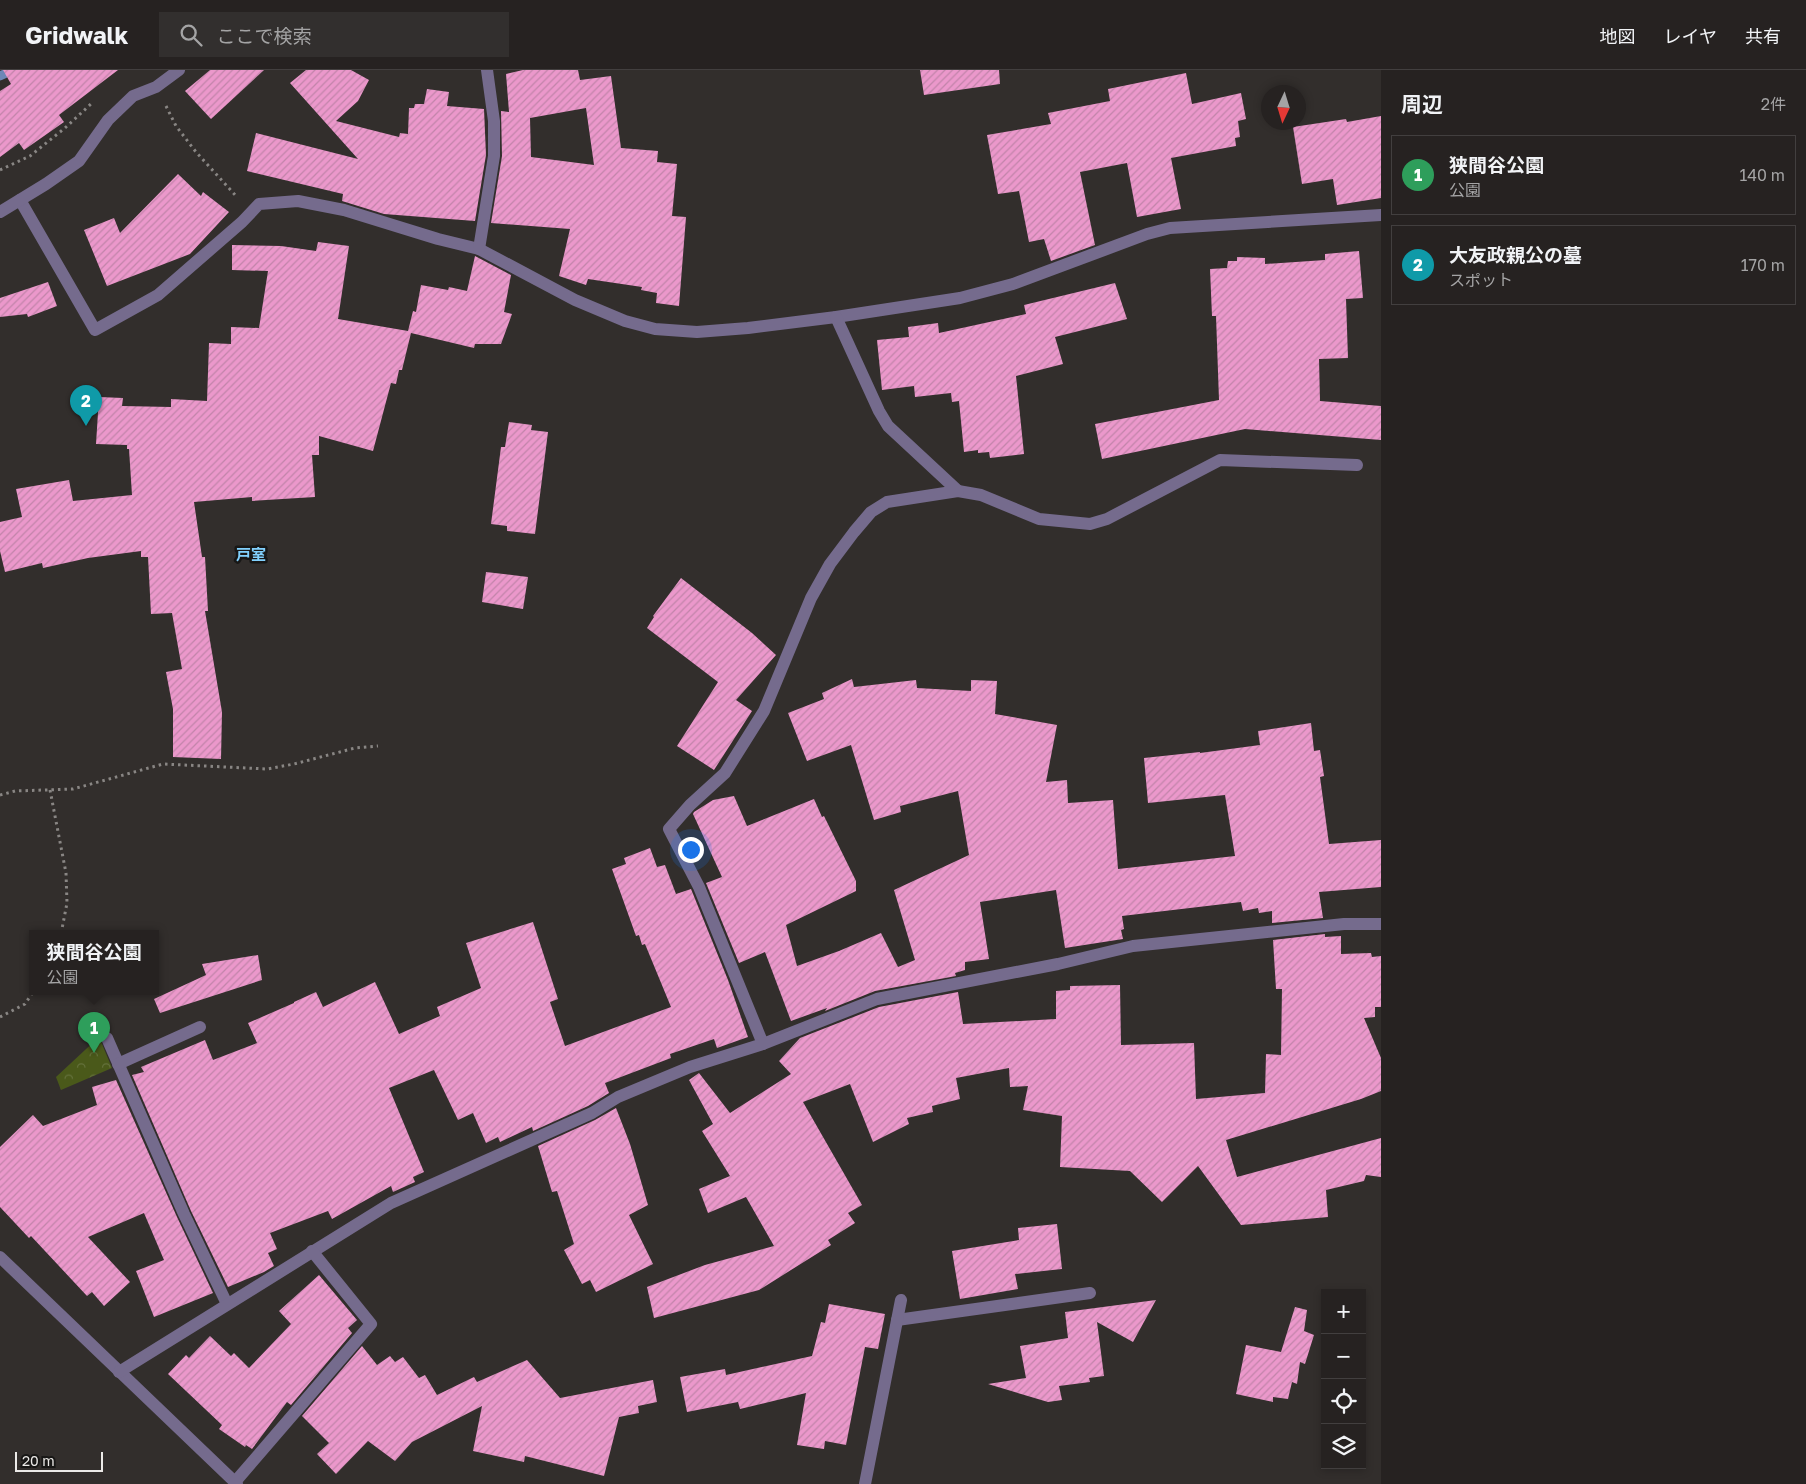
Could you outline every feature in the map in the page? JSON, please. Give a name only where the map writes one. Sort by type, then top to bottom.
[{"type":"street","points":[[0,212],[79,161],[108,120],[133,96],[156,87],[179,70]]},
{"type":"street","points":[[479,249],[494,156],[494,121],[486,70]]},
{"type":"street","points":[[20,200],[95,330],[158,294],[242,222],[259,204],[298,201],[344,210],[438,239],[479,249],[575,300],[625,321],[655,329],[697,332],[836,317],[960,298],[1013,284],[1170,228],[1381,216]]},
{"type":"street","points":[[836,317],[888,426],[958,492]]},
{"type":"street","points":[[763,1044],[699,887],[669,829],[690,805],[725,772],[764,711],[812,598],[830,564],[871,512],[887,502],[958,492],[981,496],[1039,519],[1090,524],[1107,519],[1220,460],[1357,465]]},
{"type":"street","points":[[120,1372],[391,1203],[592,1113],[618,1098],[690,1068],[763,1044],[878,1000],[1058,964],[1133,946],[1344,924],[1381,924]]},
{"type":"street","points":[[118,1064],[200,1027]]},
{"type":"street","points":[[107,1038],[184,1214],[227,1304]]},
{"type":"street","points":[[0,1257],[236,1483],[371,1324],[312,1252]]},
{"type":"street","points":[[897,1320],[1090,1293]]},
{"type":"street","points":[[865,1484],[901,1300]]},
{"type":"path","points":[[156,87],[176,126],[196,152],[236,196],[259,204]]},
{"type":"path","points":[[0,170],[30,156],[65,128],[92,102]]},
{"type":"path","points":[[0,795],[14,791],[73,789],[163,764],[267,769],[355,748],[378,746]]},
{"type":"path","points":[[50,790],[66,873],[67,903],[62,930]]},
{"type":"path","points":[[0,1017],[25,1004],[32,995]]},
{"type":"green space","points":[[99,1037],[112,1068],[61,1090],[56,1077]]},
{"type":"building","points":[[3,70],[118,70],[59,115],[64,122],[24,150],[19,143],[0,157],[0,91],[11,84]]},
{"type":"building","points":[[210,70],[264,70],[211,119],[185,91]]},
{"type":"building","points":[[306,70],[351,70],[369,80],[358,101],[336,121],[399,137],[400,133],[408,134],[409,108],[414,108],[415,104],[424,104],[427,89],[449,92],[447,106],[484,109],[486,155],[475,221],[384,214],[342,201],[343,194],[247,171],[256,133],[358,159],[290,83]]},
{"type":"building","points":[[523,70],[578,70],[580,80],[611,76],[621,148],[658,151],[657,162],[677,164],[672,216],[686,217],[679,306],[656,303],[657,293],[641,290],[642,287],[588,279],[586,285],[559,276],[570,229],[491,223],[502,156],[501,111],[509,112],[506,74]],"holes":[[[586,108],[594,165],[531,157],[530,118]]]},
{"type":"building","points":[[920,70],[999,70],[1000,84],[924,95]]},
{"type":"building","points":[[1186,73],[1192,104],[1241,93],[1246,119],[1238,121],[1240,137],[1235,138],[1236,146],[1171,158],[1181,209],[1137,217],[1127,163],[1080,172],[1095,245],[1051,261],[1044,239],[1029,242],[1019,191],[998,194],[987,135],[1051,124],[1048,113],[1110,101],[1108,89]]},
{"type":"building","points":[[1381,116],[1381,198],[1337,205],[1333,179],[1302,184],[1293,130],[1306,130],[1306,125],[1346,119],[1347,122]]},
{"type":"building","points":[[178,174],[201,196],[203,192],[229,212],[190,254],[107,286],[84,230],[114,218],[120,233]]},
{"type":"building","points":[[318,242],[349,246],[338,319],[408,331],[413,311],[416,312],[421,285],[448,290],[449,287],[467,291],[475,256],[511,275],[504,312],[512,314],[501,344],[475,344],[474,348],[411,333],[402,370],[399,370],[396,384],[391,383],[373,451],[319,436],[319,455],[312,455],[315,497],[252,501],[252,497],[194,502],[202,557],[205,557],[208,611],[205,611],[222,712],[221,759],[173,757],[173,709],[166,672],[182,669],[172,613],[151,614],[148,557],[141,557],[141,551],[88,558],[43,568],[42,563],[5,572],[0,551],[0,522],[22,517],[16,489],[69,480],[73,501],[132,495],[129,449],[127,449],[127,445],[96,444],[99,397],[123,398],[122,406],[171,407],[171,399],[207,401],[209,343],[231,344],[231,327],[259,328],[268,271],[232,270],[232,245],[281,246],[316,251]]},
{"type":"building","points":[[1359,251],[1363,298],[1346,299],[1348,358],[1319,359],[1320,401],[1381,406],[1381,440],[1245,429],[1102,459],[1095,424],[1219,400],[1216,316],[1212,316],[1210,269],[1227,268],[1228,261],[1237,261],[1237,257],[1265,258],[1265,264],[1325,260],[1325,254]]},
{"type":"building","points":[[48,282],[57,306],[28,317],[27,314],[0,317],[0,298]]},
{"type":"building","points":[[1115,283],[1127,319],[1055,337],[1063,364],[1016,376],[1024,454],[990,458],[989,452],[978,453],[978,450],[964,452],[959,401],[952,402],[951,393],[915,397],[914,386],[882,390],[877,340],[909,337],[908,327],[938,323],[939,333],[1026,314],[1024,305]]},
{"type":"building","points":[[509,422],[532,425],[531,430],[548,432],[535,534],[507,531],[507,526],[491,524],[501,447],[505,447]]},
{"type":"building","points":[[486,572],[528,577],[523,609],[482,602]]},
{"type":"building","points":[[681,578],[752,633],[776,655],[736,700],[752,711],[714,770],[677,746],[718,682],[647,628],[653,616]]},
{"type":"building","points":[[852,679],[854,687],[916,680],[917,688],[971,691],[971,680],[997,681],[995,714],[1057,725],[1046,782],[1067,780],[1068,803],[1113,800],[1118,869],[1235,856],[1225,795],[1148,803],[1144,758],[1260,745],[1258,731],[1311,723],[1314,751],[1320,750],[1324,776],[1320,777],[1329,844],[1381,840],[1381,887],[1319,892],[1323,918],[1272,923],[1272,911],[1259,913],[1258,908],[1243,911],[1241,902],[1122,916],[1124,929],[1121,930],[1123,939],[1065,948],[1056,890],[980,902],[989,959],[965,962],[965,970],[955,973],[956,976],[875,991],[825,1011],[827,1008],[791,1021],[765,952],[739,963],[706,883],[722,877],[693,814],[694,812],[713,800],[734,796],[747,826],[814,799],[856,881],[856,891],[786,925],[797,966],[881,933],[898,967],[915,960],[894,890],[969,855],[958,791],[900,806],[901,812],[874,820],[851,745],[807,761],[788,713],[824,699],[822,693]]},
{"type":"building","points":[[650,848],[657,867],[665,865],[676,894],[691,889],[728,980],[748,1037],[717,1048],[714,1039],[670,1054],[671,1058],[605,1083],[609,1093],[588,1106],[533,1131],[532,1127],[500,1142],[498,1137],[486,1143],[473,1113],[458,1120],[434,1070],[389,1088],[424,1172],[413,1177],[415,1182],[393,1192],[391,1186],[332,1219],[328,1211],[270,1233],[277,1249],[268,1253],[274,1266],[228,1287],[191,1211],[132,1075],[144,1072],[141,1067],[205,1040],[213,1060],[257,1043],[248,1023],[316,992],[323,1007],[375,982],[399,1034],[440,1016],[437,1007],[481,988],[466,943],[533,922],[558,999],[550,1002],[565,1046],[671,1007],[645,944],[642,945],[639,935],[636,936],[612,869],[626,864],[624,858]]},
{"type":"building","points":[[1325,934],[1325,937],[1341,936],[1341,954],[1371,953],[1372,957],[1381,956],[1381,1007],[1375,1007],[1375,1017],[1364,1018],[1381,1058],[1381,1091],[1361,1099],[1226,1140],[1237,1177],[1381,1138],[1381,1177],[1366,1175],[1364,1181],[1326,1190],[1328,1217],[1241,1225],[1198,1166],[1162,1202],[1130,1171],[1060,1167],[1062,1116],[1023,1110],[1028,1086],[1010,1087],[1009,1068],[956,1078],[960,1099],[932,1106],[933,1112],[907,1118],[909,1124],[873,1142],[850,1084],[803,1102],[862,1205],[848,1213],[855,1223],[828,1240],[831,1245],[759,1290],[654,1318],[647,1287],[705,1265],[774,1246],[746,1197],[708,1213],[699,1189],[730,1176],[702,1131],[713,1124],[689,1080],[699,1073],[730,1113],[791,1074],[779,1061],[800,1038],[879,1007],[958,992],[963,1024],[1056,1019],[1056,991],[1070,990],[1070,986],[1120,985],[1121,1045],[1194,1043],[1196,1099],[1265,1093],[1266,1054],[1281,1055],[1282,989],[1276,989],[1273,940]]},
{"type":"building","points":[[258,955],[262,980],[160,1013],[154,999],[206,975],[202,964]]},
{"type":"building","points":[[116,1080],[213,1293],[154,1317],[136,1271],[164,1260],[144,1213],[88,1237],[130,1282],[104,1306],[92,1292],[87,1296],[31,1236],[29,1238],[0,1207],[0,1147],[33,1115],[43,1126],[97,1105],[92,1087]]},
{"type":"building","points":[[616,1108],[630,1144],[648,1205],[629,1215],[653,1264],[596,1292],[590,1280],[582,1284],[564,1250],[574,1244],[557,1191],[552,1192],[538,1146],[595,1120]]},
{"type":"building","points":[[1057,1224],[1062,1269],[1015,1274],[1018,1289],[960,1299],[952,1251],[1019,1240],[1018,1228]]},
{"type":"building","points":[[319,1275],[357,1320],[348,1328],[352,1333],[291,1405],[287,1402],[252,1449],[246,1445],[245,1447],[219,1429],[222,1425],[168,1374],[186,1355],[189,1358],[210,1336],[231,1356],[234,1353],[249,1368],[291,1324],[279,1311]]},
{"type":"building","points":[[1156,1300],[1133,1342],[1097,1322],[1104,1376],[1089,1378],[1090,1382],[1059,1386],[1062,1400],[1048,1402],[988,1384],[1026,1378],[1020,1346],[1068,1338],[1065,1312]]},
{"type":"building","points":[[829,1304],[885,1314],[878,1349],[865,1347],[846,1445],[825,1441],[824,1449],[797,1445],[806,1393],[740,1409],[738,1402],[687,1412],[680,1377],[725,1369],[726,1375],[812,1356],[821,1322],[825,1323]]},
{"type":"building","points":[[1295,1307],[1307,1310],[1304,1331],[1314,1335],[1305,1364],[1300,1362],[1297,1384],[1292,1382],[1288,1399],[1273,1397],[1273,1402],[1236,1394],[1246,1345],[1281,1352]]},
{"type":"building","points":[[362,1346],[377,1365],[390,1356],[395,1362],[403,1357],[419,1378],[425,1375],[437,1395],[474,1377],[477,1382],[527,1360],[560,1398],[653,1380],[657,1402],[638,1406],[639,1413],[619,1417],[604,1476],[525,1456],[524,1462],[473,1451],[482,1406],[412,1442],[395,1461],[368,1441],[336,1474],[317,1454],[329,1443],[302,1416]]},
{"type":"waterway","points":[[0,76],[13,70]]},
{"type":"place","name":"大友政親公の墓","points":[[86,426]]},
{"type":"place","name":"狭間谷公園","points":[[94,1053]]},
{"type":"district","name":"戸室","points":[[251,554]]}]
